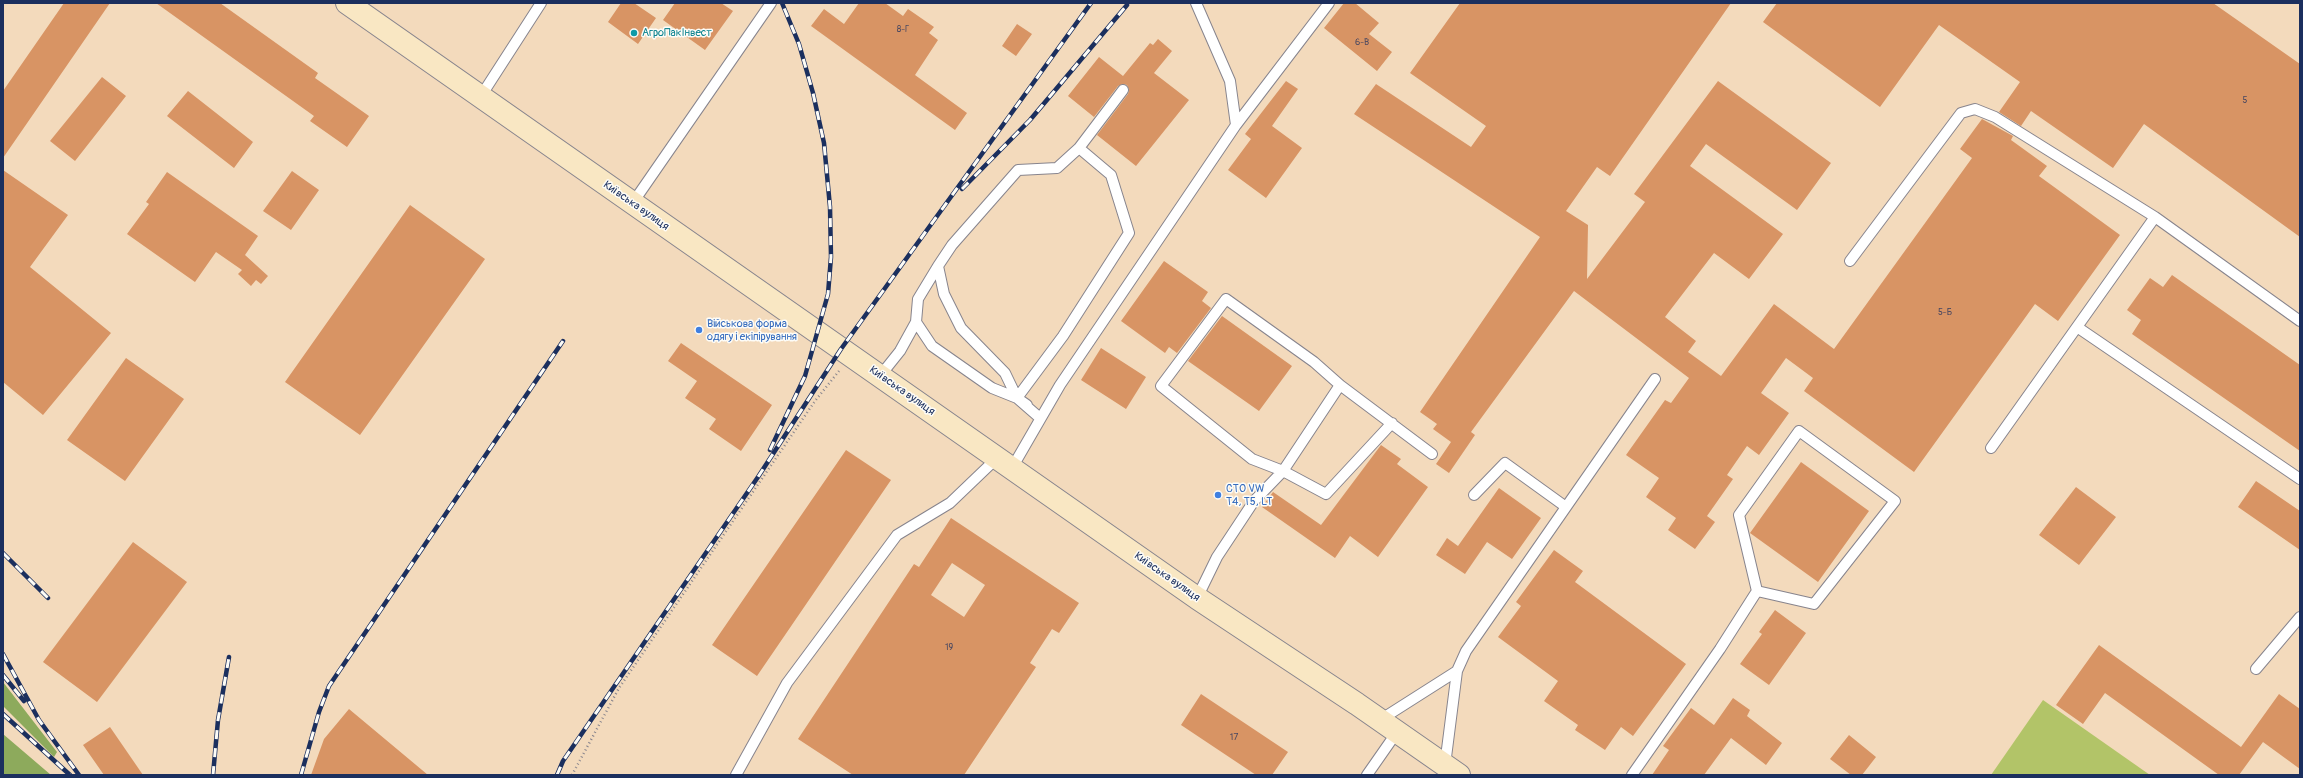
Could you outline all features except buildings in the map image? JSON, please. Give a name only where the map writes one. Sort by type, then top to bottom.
[{"type":"main road","name":"Київська вулиця","points":[[347,3],[481,96],[632,204],[1197,598],[1389,726],[1452,770]]},
{"type":"lane","points":[[481,96],[541,3]]},
{"type":"lane","points":[[632,204],[771,3]]},
{"type":"lane","points":[[1196,3],[1230,81],[1236,124]]},
{"type":"lane","points":[[736,775],[787,683],[897,535],[950,503],[1004,463],[1040,418],[1060,385],[1236,124],[1329,3]]},
{"type":"lane","points":[[880,376],[900,351],[916,322],[918,299],[952,245],[1018,170],[1057,168],[1079,148],[1123,90]]},
{"type":"lane","points":[[1850,261],[1961,113],[1975,109],[1996,117],[2155,217],[2300,321]]},
{"type":"lane","points":[[1017,398],[1062,336],[1129,232],[1110,174],[1079,148]]},
{"type":"lane","points":[[1992,448],[2155,217]]},
{"type":"lane","points":[[938,266],[944,294],[961,328],[1004,372],[1017,398]]},
{"type":"lane","points":[[1392,423],[1326,494],[1283,470],[1252,459],[1160,386],[1226,298],[1314,362],[1340,385],[1392,423],[1432,454]]},
{"type":"lane","points":[[916,322],[932,346],[992,388],[1017,398],[1040,418]]},
{"type":"lane","points":[[2076,327],[2300,479]]},
{"type":"lane","points":[[1452,770],[1457,671],[1466,651],[1655,379]]},
{"type":"lane","points":[[1197,598],[1217,557],[1254,501],[1283,470],[1340,385]]},
{"type":"lane","points":[[1632,775],[1720,649],[1757,591],[1739,515],[1799,431],[1895,501],[1814,604],[1757,591]]},
{"type":"lane","points":[[1474,495],[1505,463],[1566,507]]},
{"type":"lane","points":[[2256,669],[2300,617]]},
{"type":"lane","points":[[1367,775],[1389,726],[1457,671]]},
{"type":"path","points":[[572,775],[619,688],[815,401],[851,356]]},
{"type":"green space","points":[[3,682],[57,752],[54,757],[3,706]]},
{"type":"green space","points":[[2043,700],[2150,775],[1991,775]]},
{"type":"green space","points":[[3,734],[51,775],[3,775]]},
{"type":"railway","points":[[770,450],[805,376],[828,294],[831,257],[830,207],[824,143],[813,93],[799,44],[782,3]]},
{"type":"railway","points":[[557,775],[563,761],[758,477],[841,349],[1091,3]]},
{"type":"railway","points":[[962,189],[1030,120],[1127,5]]},
{"type":"railway","points":[[301,775],[319,712],[329,686],[563,341]]},
{"type":"railway","points":[[3,553],[48,598]]},
{"type":"railway","points":[[3,654],[39,720],[79,775]]},
{"type":"railway","points":[[213,775],[218,720],[229,657]]},
{"type":"railway","points":[[3,675],[24,701]]},
{"type":"railway","points":[[3,714],[70,775]]},
{"type":"place","name":"АгроПакІнвест","points":[[634,33]]},
{"type":"place","name":"Військова форма одягу і екіпірування","points":[[699,330]]},
{"type":"place","name":"СТО VW T4, T5, LT","points":[[1218,495]]}]
